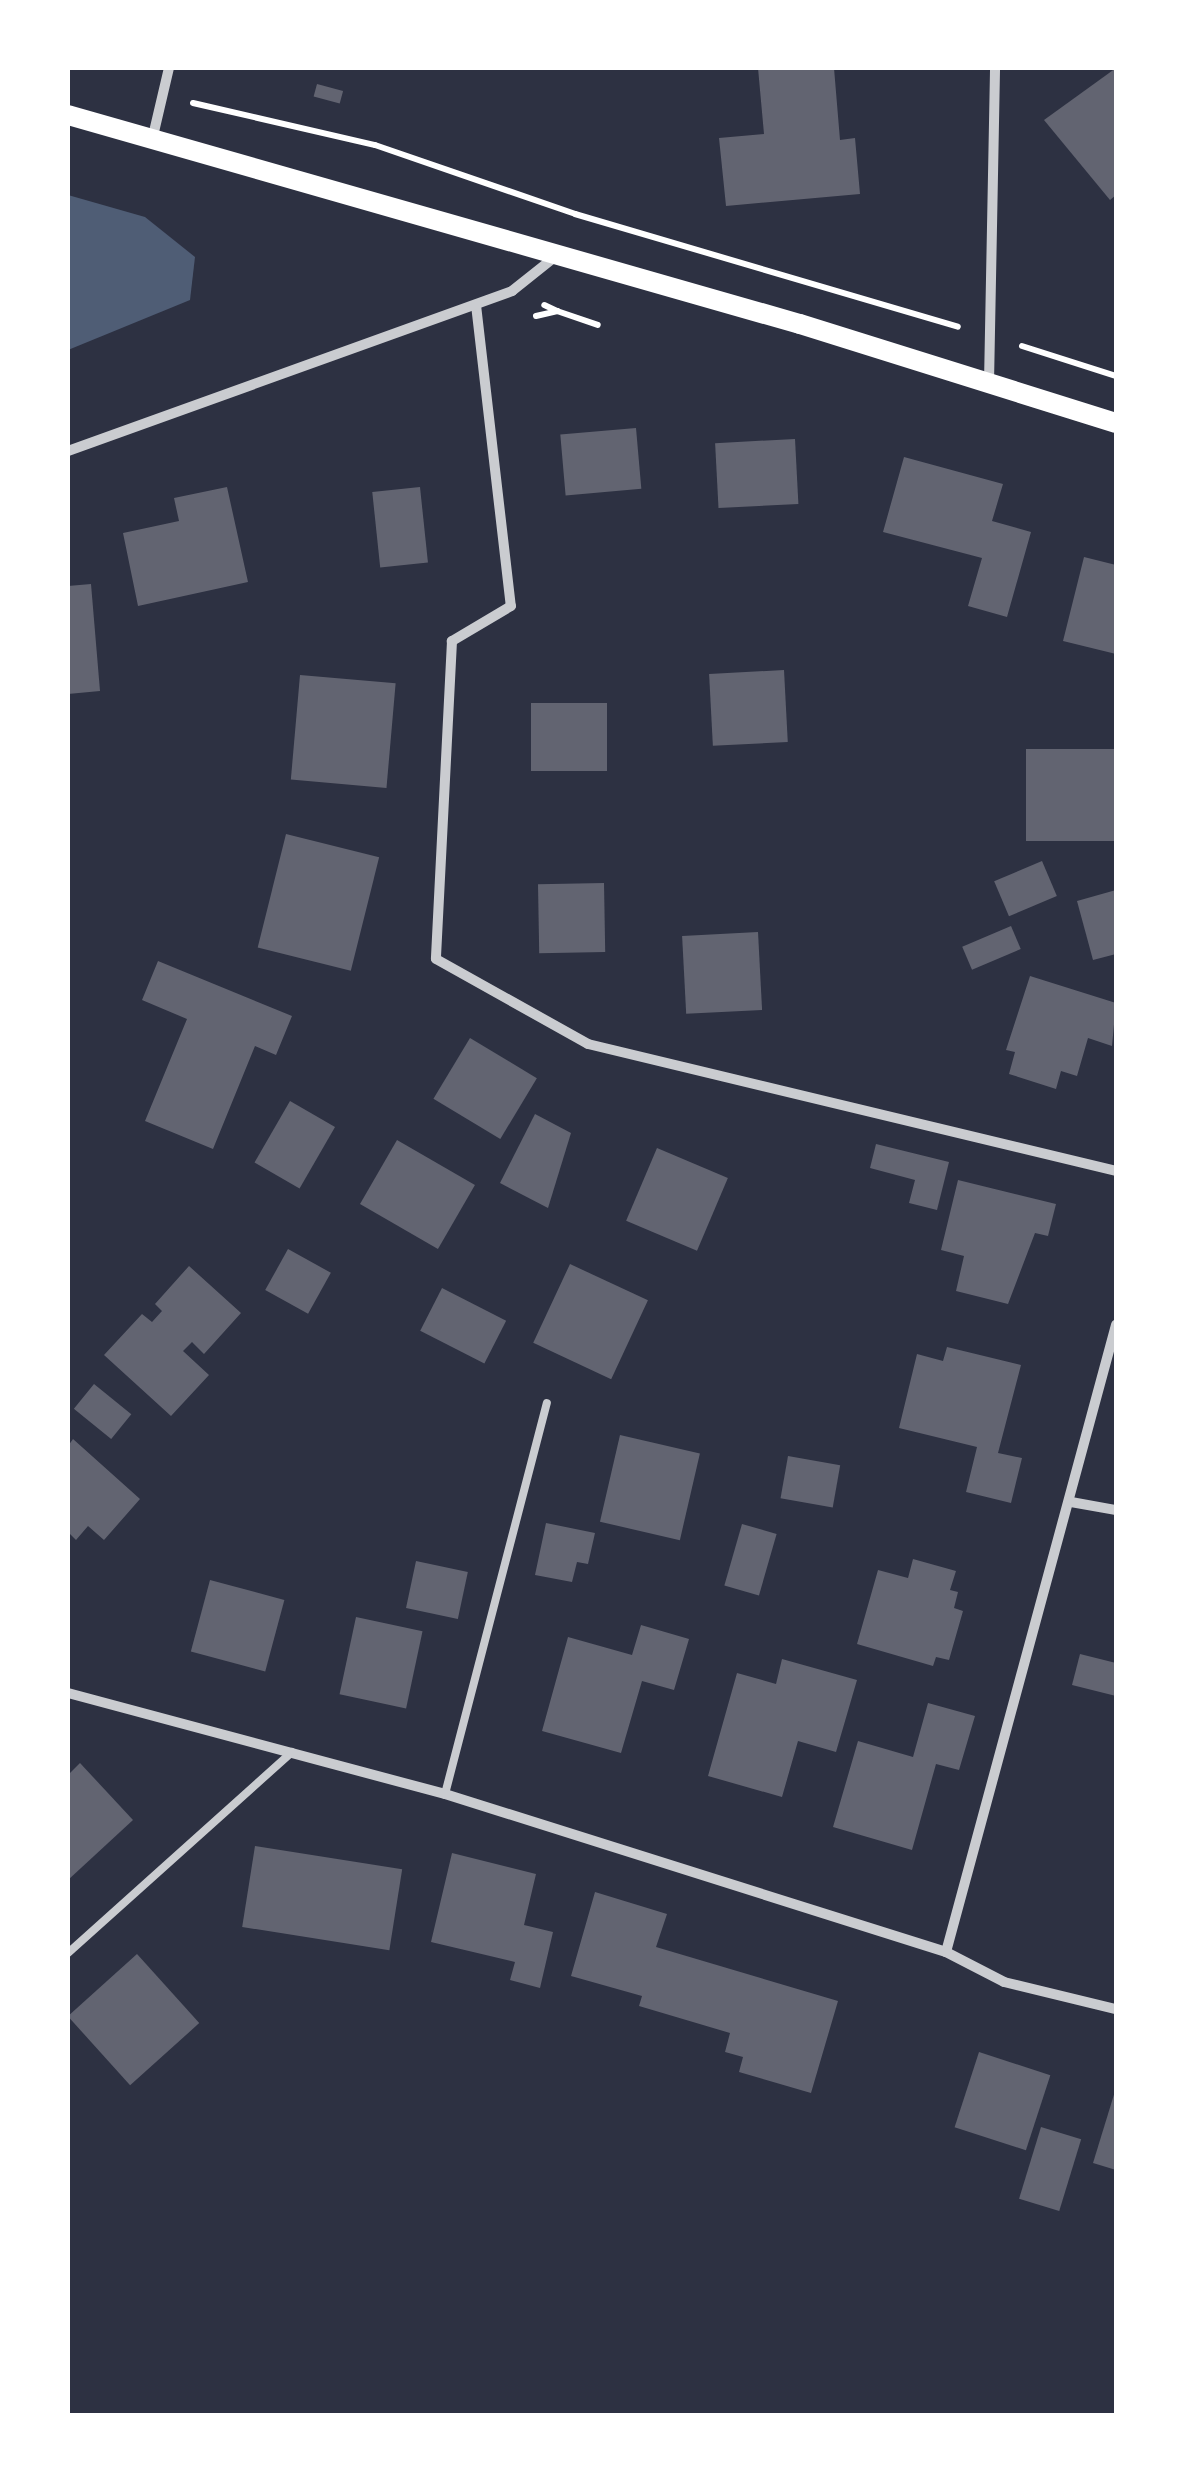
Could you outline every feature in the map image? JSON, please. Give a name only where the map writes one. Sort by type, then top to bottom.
[{"type":"main road","points":[[68,115],[558,254],[1116,423]]},
{"type":"street","points":[[153,136],[169,68]]},
{"type":"street","points":[[989,384],[995,68]]},
{"type":"street","points":[[68,451],[512,291],[558,254]]},
{"type":"street","points":[[476,305],[511,606],[452,641],[436,958],[588,1044],[1116,1171]]},
{"type":"street","points":[[946,1952],[1116,1325]]},
{"type":"street","points":[[1071,1502],[1116,1510]]},
{"type":"street","points":[[68,1693],[445,1794],[946,1952],[1004,1982],[1116,2009]]},
{"type":"lane","points":[[445,1794],[547,1403]]},
{"type":"lane","points":[[68,1952],[292,1752]]},
{"type":"path","points":[[162,97],[375,145],[576,214],[1116,376]]},
{"type":"path","points":[[558,311],[598,325]]},
{"type":"water","points":[[68,195],[145,217],[195,257],[190,300],[68,350]]},
{"type":"building","points":[[758,68],[834,68],[840,140],[855,138],[860,194],[726,206],[719,138],[764,134]]},
{"type":"building","points":[[1116,68],[1116,195],[1110,200],[1044,120]]},
{"type":"building","points":[[317,84],[343,91],[340,104],[314,97]]},
{"type":"building","points":[[636,428],[641,489],[566,495],[560,435]]},
{"type":"building","points":[[795,439],[798,504],[719,508],[715,443]]},
{"type":"building","points":[[904,457],[1003,484],[992,521],[1031,532],[1007,617],[968,606],[982,558],[883,532]]},
{"type":"building","points":[[227,487],[248,582],[138,606],[123,533],[179,521],[174,498]]},
{"type":"building","points":[[420,487],[428,563],[380,568],[372,492]]},
{"type":"building","points":[[1084,557],[1116,565],[1116,654],[1063,641]]},
{"type":"building","points":[[91,584],[100,691],[68,694],[68,586]]},
{"type":"building","points":[[784,670],[788,742],[713,746],[709,674]]},
{"type":"building","points":[[300,675],[396,683],[386,788],[291,780]]},
{"type":"building","points":[[531,703],[607,703],[607,771],[531,771]]},
{"type":"building","points":[[1026,749],[1116,749],[1116,841],[1026,841]]},
{"type":"building","points":[[286,834],[379,857],[351,971],[258,948]]},
{"type":"building","points":[[1042,861],[1057,896],[1009,916],[994,881]]},
{"type":"building","points":[[604,883],[605,952],[539,953],[538,884]]},
{"type":"building","points":[[1116,890],[1116,954],[1093,960],[1077,901]]},
{"type":"building","points":[[1011,926],[1021,949],[972,970],[962,947]]},
{"type":"building","points":[[758,932],[762,1010],[686,1014],[682,936]]},
{"type":"building","points":[[158,961],[292,1016],[276,1055],[255,1046],[213,1149],[145,1121],[187,1019],[142,1000]]},
{"type":"building","points":[[1030,976],[1116,1003],[1112,1046],[1088,1038],[1077,1076],[1061,1071],[1056,1089],[1009,1074],[1015,1052],[1006,1050]]},
{"type":"building","points":[[470,1038],[537,1078],[500,1139],[433,1099]]},
{"type":"building","points":[[290,1101],[335,1127],[300,1188],[254,1162]]},
{"type":"building","points":[[535,1114],[571,1133],[548,1208],[500,1183]]},
{"type":"building","points":[[397,1140],[475,1185],[438,1249],[360,1204]]},
{"type":"building","points":[[876,1144],[949,1162],[937,1210],[909,1203],[915,1180],[870,1168]]},
{"type":"building","points":[[657,1148],[728,1178],[697,1251],[626,1221]]},
{"type":"building","points":[[958,1180],[1056,1204],[1048,1236],[1035,1233],[1008,1304],[956,1291],[964,1256],[941,1250]]},
{"type":"building","points":[[288,1249],[331,1273],[308,1314],[265,1290]]},
{"type":"building","points":[[570,1264],[648,1300],[611,1379],[533,1343]]},
{"type":"building","points":[[189,1266],[241,1313],[204,1354],[192,1342],[183,1351],[209,1375],[171,1416],[104,1355],[142,1314],[152,1322],[162,1311],[155,1304]]},
{"type":"building","points":[[442,1288],[506,1321],[484,1363],[420,1331]]},
{"type":"building","points":[[947,1347],[1021,1365],[998,1453],[1022,1458],[1011,1503],[966,1492],[977,1447],[899,1428],[917,1354],[943,1361]]},
{"type":"building","points":[[94,1384],[131,1414],[111,1439],[74,1409]]},
{"type":"building","points":[[620,1435],[700,1453],[680,1540],[600,1522]]},
{"type":"building","points":[[73,1439],[140,1499],[104,1540],[88,1526],[76,1540],[68,1532],[68,1446]]},
{"type":"building","points":[[788,1456],[840,1465],[833,1508],[781,1498]]},
{"type":"building","points":[[546,1523],[595,1533],[588,1564],[577,1562],[572,1582],[535,1575]]},
{"type":"building","points":[[742,1524],[777,1534],[759,1595],[724,1586]]},
{"type":"building","points":[[913,1559],[956,1571],[950,1590],[958,1592],[954,1608],[963,1611],[949,1660],[936,1657],[933,1666],[857,1644],[878,1570],[908,1578]]},
{"type":"building","points":[[416,1561],[468,1572],[458,1619],[406,1608]]},
{"type":"building","points":[[210,1580],[284,1600],[265,1671],[191,1651]]},
{"type":"building","points":[[356,1617],[423,1631],[406,1708],[340,1694]]},
{"type":"building","points":[[641,1625],[689,1639],[674,1690],[642,1681],[621,1753],[542,1731],[568,1637],[632,1655]]},
{"type":"building","points":[[1080,1654],[1116,1663],[1116,1696],[1072,1685]]},
{"type":"building","points":[[782,1659],[857,1680],[836,1752],[798,1741],[782,1797],[708,1776],[737,1673],[776,1684]]},
{"type":"building","points":[[928,1703],[975,1716],[959,1770],[936,1764],[912,1850],[833,1827],[858,1741],[913,1757]]},
{"type":"building","points":[[80,1763],[133,1820],[68,1880],[68,1775]]},
{"type":"building","points":[[255,1846],[402,1869],[389,1950],[242,1927]]},
{"type":"building","points":[[452,1853],[536,1874],[524,1925],[553,1932],[540,1988],[510,1980],[515,1962],[431,1942]]},
{"type":"building","points":[[595,1892],[667,1914],[656,1947],[838,2001],[811,2093],[739,2072],[743,2057],[725,2052],[730,2033],[639,2006],[642,1996],[571,1976]]},
{"type":"building","points":[[137,1954],[199,2023],[130,2085],[68,2016]]},
{"type":"building","points":[[979,2052],[1050,2075],[1026,2150],[955,2127]]},
{"type":"building","points":[[1116,2088],[1116,2170],[1093,2163]]},
{"type":"building","points":[[1041,2127],[1081,2139],[1059,2211],[1019,2199]]}]
